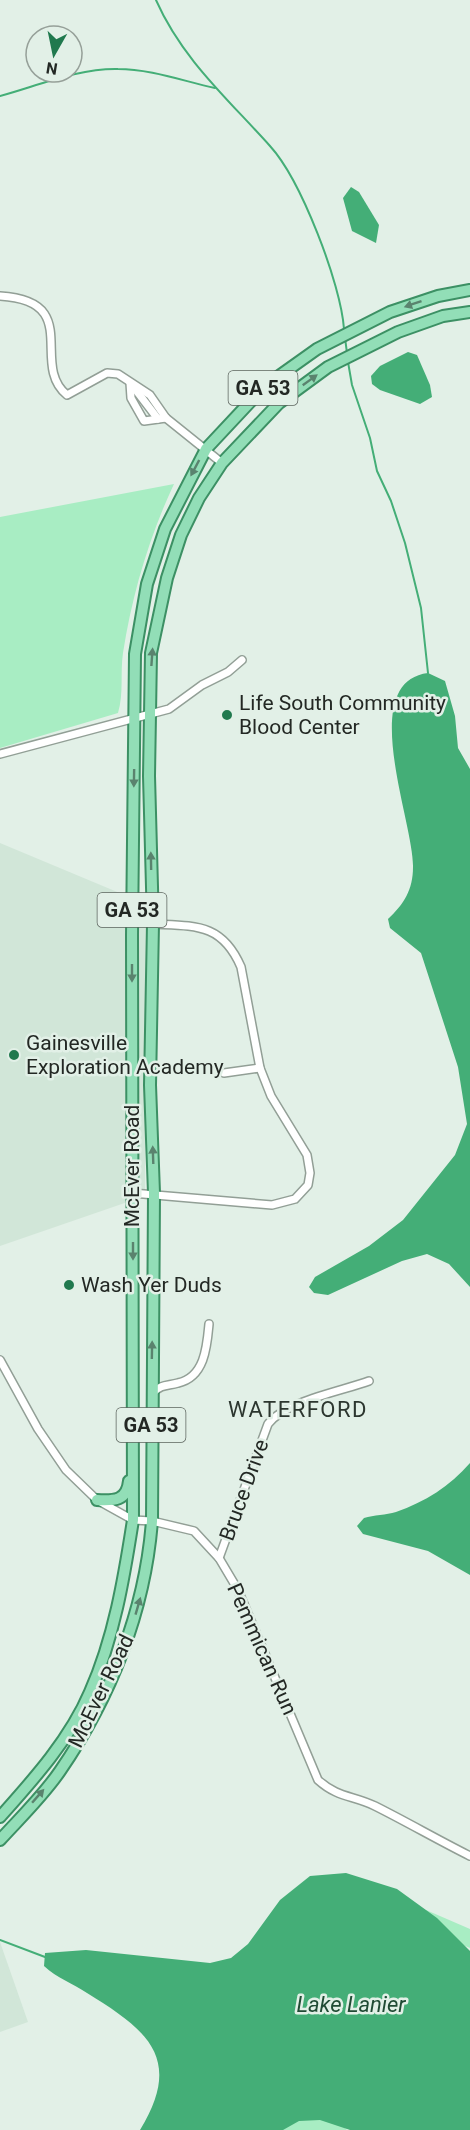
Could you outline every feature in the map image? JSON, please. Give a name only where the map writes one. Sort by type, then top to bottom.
[{"type":"main road","name":"McEver Road","points":[[0,1817],[42,1770],[90,1694],[106,1650],[123,1579],[133,1520],[132,935],[135,654],[147,584],[165,529],[206,449],[265,386],[317,349],[390,312],[438,296],[470,290]]},
{"type":"main road","name":"McEver Road","points":[[0,1840],[59,1773],[102,1699],[122,1655],[137,1609],[149,1557],[152,1521],[154,1193],[150,1085],[153,924],[149,776],[152,653],[167,578],[182,535],[199,498],[222,463],[279,403],[328,367],[398,332],[443,316],[470,312]]},
{"type":"main road","points":[[97,1500],[119,1500],[127,1492],[130,1428],[134,1416]]},
{"type":"street","points":[[0,296],[17,297],[31,303],[47,317],[51,328],[54,380],[67,395],[107,373],[118,374],[130,383],[162,418],[222,463]]},
{"type":"street","points":[[130,383],[130,398],[144,421],[162,418]]},
{"type":"street","points":[[0,754],[169,709],[207,682],[228,672],[242,660]]},
{"type":"street","points":[[132,1193],[154,1193],[272,1205],[285,1203],[302,1193],[310,1173],[307,1155],[271,1096],[260,1068],[248,1012],[242,967],[236,954],[222,938],[210,930],[192,925],[153,924]]},
{"type":"street","points":[[224,1072],[260,1068]]},
{"type":"street","points":[[151,1394],[160,1385],[182,1382],[195,1374],[203,1358],[209,1324]]},
{"type":"street","points":[[0,1360],[38,1429],[66,1470],[97,1500],[133,1520]]},
{"type":"street","name":"Bruce Drive","points":[[219,1558],[268,1424],[274,1417],[298,1405],[369,1381]]},
{"type":"street","name":"Pemmican Run","points":[[133,1520],[152,1521],[194,1531],[219,1558],[238,1590],[279,1684],[310,1767],[326,1788],[338,1796],[350,1796],[374,1805],[470,1856]]},
{"type":"shaded area","points":[[174,484],[149,545],[136,588],[123,653],[118,713],[0,748],[0,517]]},
{"type":"shaded area","points":[[0,843],[146,904],[145,1196],[0,1246]]},
{"type":"shaded area","points":[[389,1894],[470,1929],[470,1948],[444,1937]]},
{"type":"shaded area","points":[[0,1942],[28,2022],[0,2032]]},
{"type":"shaded area","points":[[335,2118],[347,2130],[278,2130],[299,2120]]},
{"type":"water","points":[[351,187],[359,192],[379,225],[376,243],[352,231],[343,198]]},
{"type":"water","points":[[408,352],[417,355],[430,385],[432,397],[420,404],[380,390],[372,384],[371,376],[380,366]]},
{"type":"water","points":[[428,673],[445,681],[455,716],[458,748],[470,769],[470,1287],[449,1264],[427,1254],[402,1261],[328,1295],[314,1293],[309,1287],[315,1277],[369,1246],[403,1220],[455,1155],[467,1124],[458,1067],[421,953],[390,928],[388,919],[399,908],[406,896],[411,883],[413,867],[394,756],[392,726],[395,701],[407,682]]},
{"type":"water","points":[[470,1463],[470,1575],[428,1551],[363,1534],[357,1526],[364,1518],[396,1512],[427,1498],[454,1479]]},
{"type":"water","name":"Lake Lanier","points":[[346,1873],[397,1889],[437,1918],[470,1951],[470,2130],[350,2130],[320,2120],[299,2121],[283,2130],[140,2130],[153,2105],[159,2083],[158,2065],[152,2048],[142,2034],[127,2020],[44,1966],[45,1953],[86,1950],[210,1963],[231,1958],[248,1944],[280,1900],[310,1876]]},
{"type":"waterway","points":[[156,0],[192,60],[282,162],[318,233],[336,286],[344,329]]},
{"type":"waterway","points":[[0,96],[73,74],[103,69],[142,71],[215,88]]},
{"type":"waterway","points":[[345,338],[347,353]]},
{"type":"waterway","points":[[348,362],[352,385],[370,438],[377,471],[391,501],[405,543],[421,608],[428,673]]},
{"type":"waterway","points":[[0,1940],[45,1957]]},
{"type":"place","name":"Life South Community Blood Center","points":[[227,715]]},
{"type":"place","name":"Gainesville Exploration Academy","points":[[14,1055]]},
{"type":"place","name":"Wash Yer Duds","points":[[69,1285]]},
{"type":"district","name":"WATERFORD","points":[[298,1409]]}]
